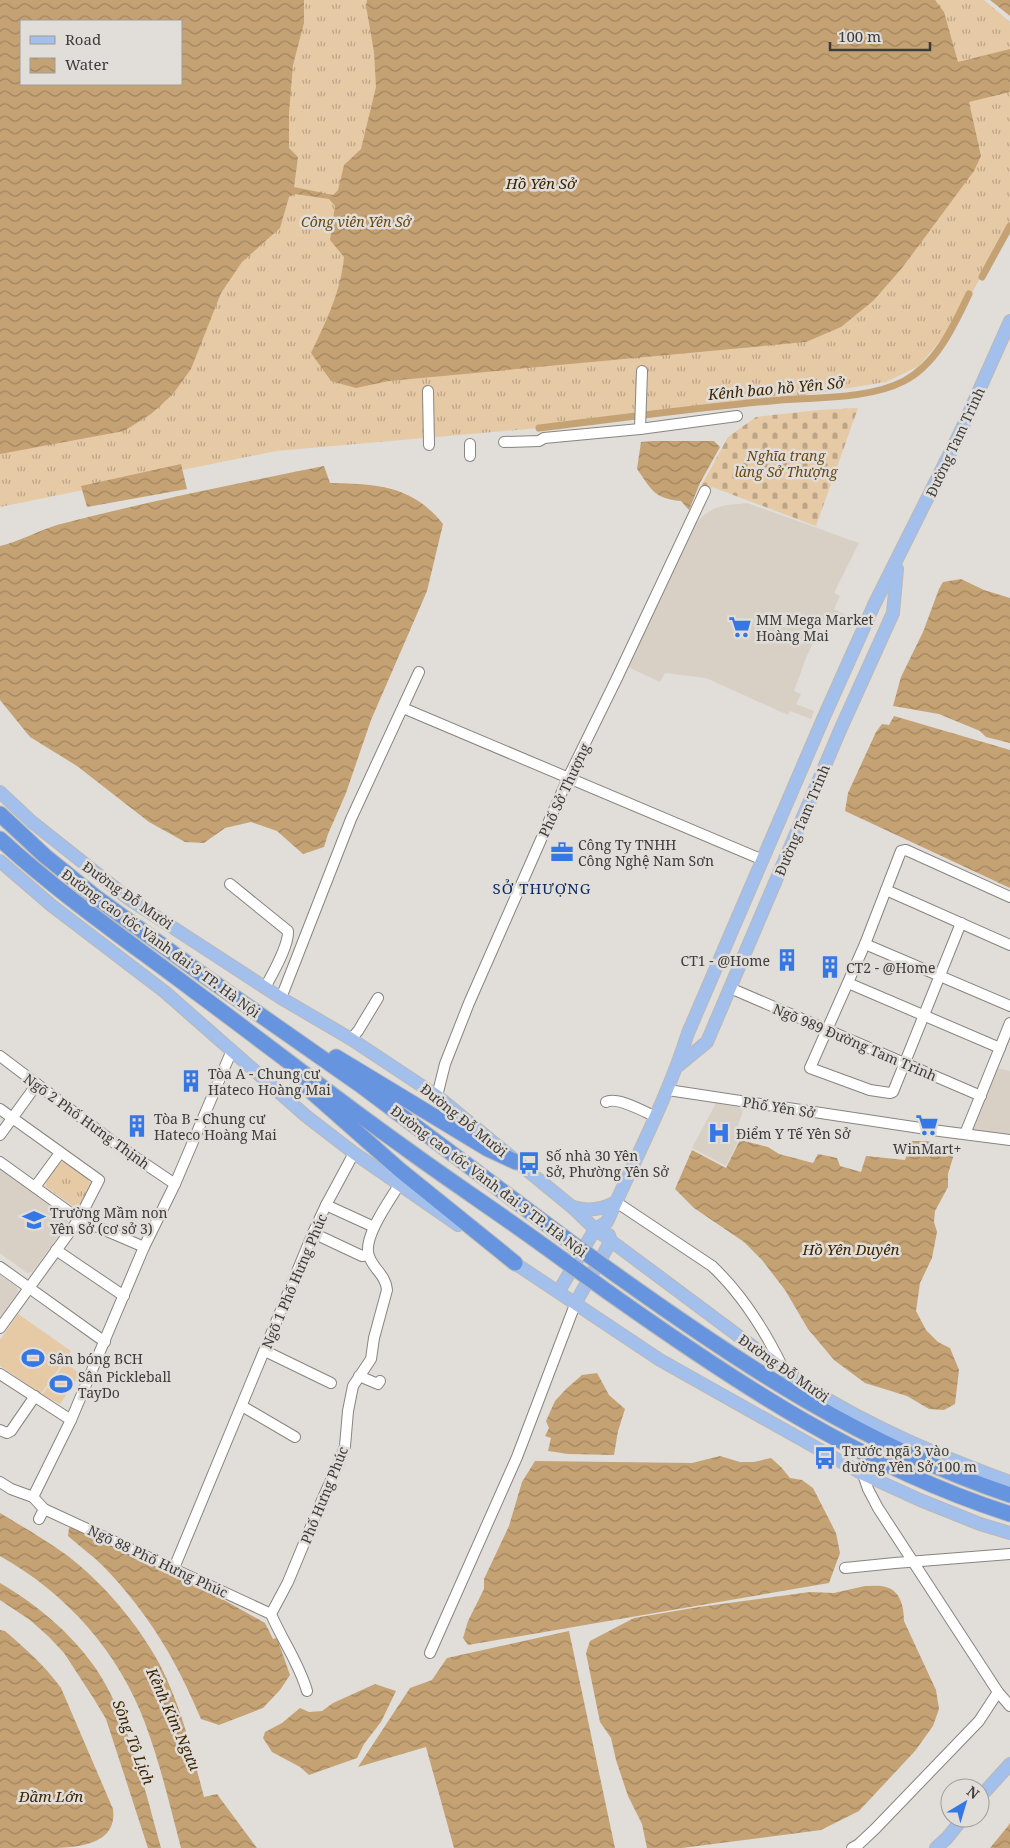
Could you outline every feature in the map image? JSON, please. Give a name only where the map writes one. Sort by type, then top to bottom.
[{"type":"highway","name":"Đường cao tốc Vành đai 3 TP. Hà Nội","points":[[0,814],[45,856],[97,898],[359,1084],[573,1244],[690,1328],[764,1377],[828,1414],[901,1452],[952,1474],[1010,1495]]},
{"type":"highway","name":"Đường cao tốc Vành đai 3 TP. Hà Nội","points":[[0,839],[34,870],[87,912],[234,1020],[326,1091],[459,1188],[526,1232],[680,1342],[755,1392],[820,1430],[895,1469],[946,1491],[1010,1514]]},
{"type":"highway","points":[[258,1014],[296,1033],[488,1149],[516,1162]]},
{"type":"highway","points":[[234,1020],[332,1111],[400,1170],[515,1263]]},
{"type":"main road","name":"Đường Tam Trinh","points":[[606,1222],[645,1143],[678,1065],[688,1033],[874,605],[959,435],[1010,321]]},
{"type":"main road","name":"Đường Tam Trinh","points":[[678,1065],[706,1042],[730,988],[841,728],[893,613],[897,562]]},
{"type":"main road","name":"Đường Đỗ Mười","points":[[0,792],[40,828],[122,893],[206,955],[281,998],[355,1035],[437,1096],[572,1207],[595,1229],[784,1370],[835,1404],[947,1458],[1010,1482]]},
{"type":"main road","points":[[0,861],[53,907],[174,999],[306,1116],[354,1153],[660,1360],[863,1474],[980,1524],[1010,1533]]},
{"type":"main road","points":[[712,981],[730,988]]},
{"type":"main road","points":[[174,999],[182,988]]},
{"type":"main road","points":[[572,1207],[584,1211],[604,1208],[616,1202]]},
{"type":"main road","points":[[559,1291],[595,1229],[606,1222],[611,1241],[576,1302]]},
{"type":"main road","points":[[990,1786],[1010,1764]]},
{"type":"main road","points":[[936,1848],[955,1828]]},
{"type":"street","points":[[641,425],[642,371]]},
{"type":"street","points":[[428,391],[429,445]]},
{"type":"street","points":[[504,442],[539,441],[544,438],[641,425],[737,416]]},
{"type":"street","points":[[470,444],[470,456]]},
{"type":"street","name":"Phố Sở Thượng","points":[[437,1096],[445,1064],[470,1003],[568,778],[618,678],[705,490]]},
{"type":"street","points":[[281,998],[352,819],[419,672]]},
{"type":"street","points":[[403,708],[763,860]]},
{"type":"street","points":[[961,924],[893,1092],[870,1090],[810,1068],[848,984],[903,850],[1010,897]]},
{"type":"street","points":[[230,884],[288,931],[285,945],[265,988]]},
{"type":"street","points":[[886,890],[1010,945]]},
{"type":"street","points":[[865,944],[1010,1006]]},
{"type":"street","points":[[848,984],[1000,1048]]},
{"type":"street","name":"Ngõ 989 Đường Tam Trinh","points":[[730,988],[981,1096]]},
{"type":"street","points":[[355,1035],[378,998]]},
{"type":"street","points":[[965,1134],[1010,1023]]},
{"type":"street","points":[[33,1497],[71,1420],[144,1247],[175,1184],[232,1050]]},
{"type":"street","name":"Ngõ 2 Phố Hưng Thịnh","points":[[0,1056],[114,1142],[175,1184]]},
{"type":"street","points":[[0,1135],[37,1084]]},
{"type":"street","name":"Phố Yên Sở","points":[[668,1090],[1010,1140]]},
{"type":"street","points":[[606,1102],[614,1100],[636,1107],[656,1117]]},
{"type":"street","points":[[0,1109],[99,1180],[79,1219],[0,1328]]},
{"type":"street","points":[[35,1188],[60,1153]]},
{"type":"street","points":[[326,1205],[354,1153]]},
{"type":"street","points":[[0,1162],[79,1219],[144,1247]]},
{"type":"street","points":[[313,1233],[362,1256],[368,1255],[369,1243],[374,1227],[399,1185]]},
{"type":"street","points":[[616,1202],[712,1266],[726,1278],[745,1302],[772,1346],[784,1370]]},
{"type":"street","name":"Ngõ 1 Phố Hưng Phúc","points":[[174,1568],[326,1205],[374,1227]]},
{"type":"street","points":[[56,1250],[124,1296]]},
{"type":"street","name":"Phố Hưng Phúc","points":[[271,1614],[288,1582],[322,1500],[336,1472],[345,1446],[348,1411],[353,1386],[371,1359],[374,1338],[387,1290],[383,1277],[368,1255]]},
{"type":"street","points":[[0,1267],[105,1342]]},
{"type":"street","points":[[430,1653],[514,1466],[576,1302]]},
{"type":"street","points":[[265,1351],[331,1383]]},
{"type":"street","points":[[0,1374],[71,1420]]},
{"type":"street","points":[[360,1376],[378,1384],[380,1382]]},
{"type":"street","points":[[0,1430],[7,1433],[12,1431],[34,1396]]},
{"type":"street","points":[[242,1406],[295,1437]]},
{"type":"street","points":[[863,1474],[872,1498],[998,1692],[1010,1706]]},
{"type":"street","points":[[0,1482],[11,1489],[33,1497],[44,1509],[39,1519]]},
{"type":"street","name":"Ngõ 88 Phố Hưng Phúc","points":[[44,1509],[271,1614]]},
{"type":"street","points":[[845,1568],[1010,1554]]},
{"type":"street","points":[[271,1614],[280,1636],[302,1673],[306,1691]]},
{"type":"street","points":[[852,1848],[875,1829],[979,1721],[998,1692]]},
{"type":"shaded area","points":[[747,503],[859,543],[834,593],[840,596],[834,609],[856,620],[851,629],[826,616],[806,658],[794,691],[801,694],[796,704],[814,711],[811,719],[790,711],[788,715],[706,678],[665,673],[660,682],[628,667],[681,550],[696,523],[715,508]]},
{"type":"shaded area","points":[[996,1068],[1010,1071],[1010,1137],[970,1132]]},
{"type":"shaded area","name":"Điểm Y Tế Yên Sở","points":[[716,1103],[744,1108],[736,1131],[741,1135],[726,1166],[692,1148]]},
{"type":"shaded area","name":"Trường Mầm non Yên Sở (cơ sở 3)","points":[[0,1168],[67,1216],[68,1223],[32,1272],[27,1273],[0,1253]]},
{"type":"shaded area","points":[[0,1275],[17,1287],[18,1292],[0,1317]]},
{"type":"green space","name":"Hồ Yên Sở","points":[[0,0],[984,0],[1010,22],[1010,224],[957,320],[919,366],[886,382],[756,403],[539,428],[276,451],[0,507]]},
{"type":"green space","name":"Nghĩa trang làng Sở Thượng","points":[[858,408],[816,526],[712,487],[708,492],[700,488],[728,437],[756,417]]},
{"type":"green space","points":[[61,1162],[79,1171],[92,1186],[81,1204],[73,1206],[46,1187],[46,1179]]},
{"type":"green space","name":"Sân bóng BCH","points":[[18,1314],[71,1351],[41,1394],[0,1366],[0,1340]]},
{"type":"green space","name":"Sân Pickleball TayDo","points":[[65,1363],[80,1374],[60,1404],[42,1395]]},
{"type":"water","name":"Hồ Yên Sở","points":[[0,0],[304,0],[304,23],[293,65],[289,113],[289,148],[298,157],[294,187],[333,195],[338,190],[344,165],[361,149],[376,87],[374,52],[366,6],[367,0],[935,0],[944,12],[958,62],[1010,49],[1010,92],[969,102],[981,156],[974,171],[902,268],[873,301],[841,327],[806,342],[389,381],[356,388],[331,381],[311,353],[332,306],[342,270],[344,257],[330,240],[335,206],[329,199],[295,194],[289,197],[280,228],[242,262],[221,293],[191,369],[173,394],[151,414],[124,431],[0,454]]},
{"type":"water","points":[[990,0],[1010,0],[1010,16]]},
{"type":"water","points":[[714,441],[720,447],[700,483],[689,510],[681,501],[664,498],[654,492],[637,469],[641,442]]},
{"type":"water","points":[[181,464],[187,489],[87,507],[81,486]]},
{"type":"water","points":[[324,466],[330,483],[378,486],[406,494],[419,501],[443,524],[427,591],[371,720],[346,793],[324,847],[303,854],[277,831],[251,822],[225,828],[204,843],[185,842],[149,822],[77,766],[30,737],[0,700],[0,546],[57,525],[190,494]]},
{"type":"water","points":[[961,579],[984,590],[1010,598],[1010,743],[986,737],[980,731],[939,714],[893,706],[901,677],[923,632],[939,589],[943,582]]},
{"type":"water","points":[[894,716],[1010,750],[1010,888],[845,811],[848,793],[876,732],[882,724],[889,725]]},
{"type":"water","name":"Hồ Yên Duyên","points":[[740,1140],[768,1147],[779,1154],[813,1163],[818,1154],[837,1158],[840,1166],[861,1172],[866,1156],[905,1160],[912,1141],[934,1143],[943,1146],[954,1154],[948,1174],[948,1187],[935,1211],[934,1222],[937,1232],[932,1258],[920,1283],[916,1311],[926,1330],[938,1342],[950,1348],[959,1370],[955,1404],[944,1410],[929,1409],[907,1396],[865,1383],[834,1360],[808,1329],[785,1290],[762,1260],[744,1242],[694,1208],[675,1189],[692,1150],[726,1168]]},
{"type":"water","points":[[597,1373],[609,1395],[625,1409],[618,1431],[614,1455],[569,1454],[548,1451],[551,1438],[545,1436],[549,1428],[546,1421],[555,1401],[582,1375]]},
{"type":"water","points":[[720,1456],[740,1462],[754,1462],[771,1458],[790,1478],[802,1480],[813,1488],[836,1533],[840,1553],[829,1583],[468,1645],[463,1638],[468,1621],[484,1589],[484,1579],[509,1526],[522,1482],[535,1461],[692,1463]]},
{"type":"water","name":"Kênh Kim Ngưu","points":[[0,1513],[43,1539],[81,1567],[119,1605],[141,1633],[159,1663],[174,1695],[204,1797],[217,1794],[257,1848],[181,1848],[145,1723],[121,1672],[88,1627],[68,1606],[24,1571],[0,1556]]},
{"type":"water","points":[[74,1527],[213,1592],[215,1595],[265,1623],[273,1639],[277,1638],[290,1675],[280,1690],[263,1708],[219,1725],[201,1719],[181,1676],[160,1638],[134,1601],[119,1584],[99,1562],[68,1536],[69,1528]]},
{"type":"water","points":[[0,1583],[26,1600],[63,1630],[85,1654],[106,1685],[126,1730],[142,1778],[161,1848],[148,1848],[106,1719],[94,1699],[64,1653],[49,1637],[30,1620],[0,1600]]},
{"type":"water","points":[[865,1586],[886,1587],[898,1596],[901,1601],[904,1621],[936,1690],[939,1709],[933,1726],[915,1751],[859,1811],[821,1830],[682,1848],[647,1848],[642,1824],[628,1796],[611,1738],[600,1722],[586,1653],[590,1641],[634,1618],[810,1592],[834,1593]]},
{"type":"water","name":"Đầm Lớn","points":[[0,1630],[5,1631],[28,1651],[61,1688],[113,1809],[113,1822],[108,1832],[90,1843],[54,1848],[0,1848]]},
{"type":"water","points":[[569,1631],[615,1848],[454,1848],[426,1747],[358,1767],[410,1688],[432,1680],[447,1658]]},
{"type":"water","points":[[375,1684],[396,1691],[381,1722],[364,1744],[357,1758],[309,1775],[300,1767],[272,1752],[263,1738],[265,1732],[282,1723],[300,1708],[309,1712],[322,1711],[333,1703]]},
{"type":"water","points":[[1010,1823],[1010,1848],[990,1848],[1008,1826]]},
{"type":"waterway","name":"Kênh bao hồ Yên Sở","points":[[982,277],[1010,226]]},
{"type":"waterway","name":"Kênh bao hồ Yên Sở","points":[[539,428],[683,410],[839,397],[874,392],[904,381],[926,365],[951,331],[969,294]]},
{"type":"tunnel","points":[[182,988],[203,959]]},
{"type":"place","name":"MM Mega Market Hoàng Mai","points":[[740,627]]},
{"type":"place","name":"Công Ty TNHH Công Nghệ Nam Sơn","points":[[562,852]]},
{"type":"place","name":"CT1 - @Home","points":[[787,960]]},
{"type":"place","name":"CT2 - @Home","points":[[830,967]]},
{"type":"place","name":"Tòa A - Chung cư Hateco Hoàng Mai","points":[[191,1081]]},
{"type":"place","name":"WinMart+","points":[[927,1125]]},
{"type":"place","name":"Tòa B - Chung cư Hateco Hoàng Mai","points":[[137,1126]]},
{"type":"place","name":"Điểm Y Tế Yên Sở","points":[[719,1133]]},
{"type":"place","name":"Số nhà 30 Yên Sở, Phường Yên Sở","points":[[529,1163]]},
{"type":"place","name":"Trường Mầm non Yên Sở (cơ sở 3)","points":[[34,1220]]},
{"type":"place","name":"Sân bóng BCH","points":[[33,1358]]},
{"type":"place","name":"Sân Pickleball TayDo","points":[[61,1384]]},
{"type":"place","name":"Trước ngã 3 vào đường Yên Sở 100 m","points":[[825,1458]]},
{"type":"district","name":"SỞ THƯỢNG","points":[[542,888]]},
{"type":"park label","name":"Công viên Yên Sở","points":[[356,221]]},
{"type":"water label","name":"Sông Tô Lịch","points":[[134,1742]]}]
